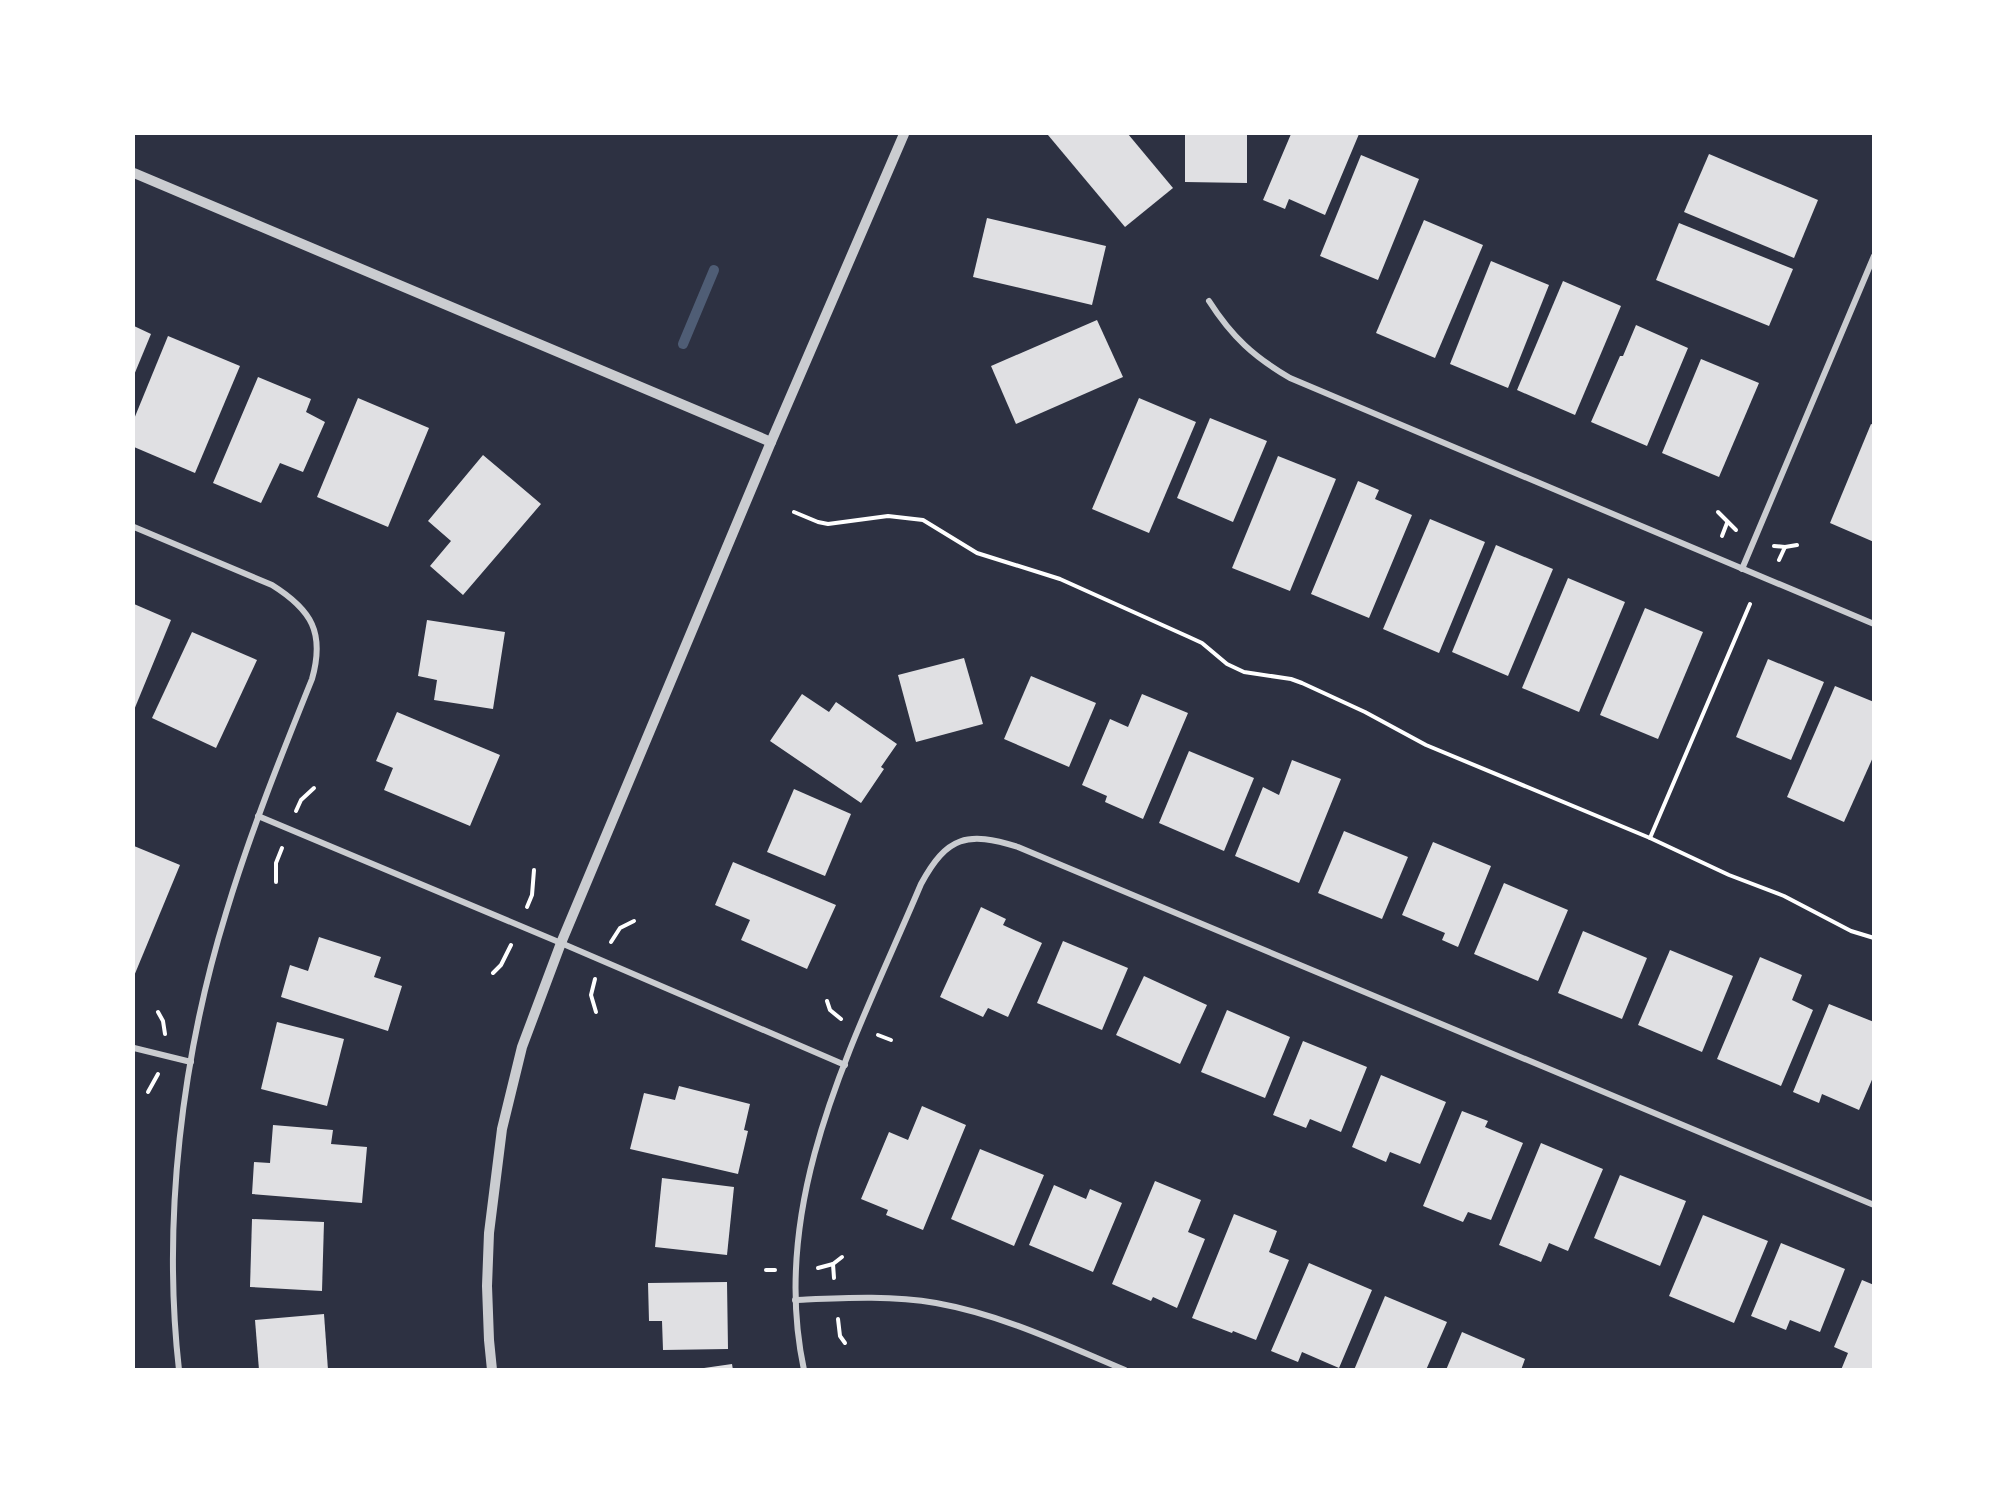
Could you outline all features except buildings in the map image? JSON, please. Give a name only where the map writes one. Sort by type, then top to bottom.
[{"type":"street","points":[[492,1370],[487,1286],[494,1179],[502,1129],[522,1047],[561,943],[771,442],[904,134]]},
{"type":"street","points":[[134,172],[771,442]]},
{"type":"street","points":[[1742,569],[1874,256]]},
{"type":"street","points":[[1209,301],[1242,345],[1265,363],[1290,378],[1874,624]]},
{"type":"street","points":[[134,528],[272,585],[302,607],[314,625],[318,643],[312,679],[258,816],[225,914],[209,975],[191,1062],[175,1210],[176,1337],[179,1370]]},
{"type":"street","points":[[258,816],[845,1065]]},
{"type":"street","points":[[804,1370],[795,1300],[795,1269],[810,1165],[820,1131],[845,1065],[921,884],[942,851],[960,840],[979,838],[1018,847],[1874,1205]]},
{"type":"street","points":[[134,1048],[191,1062]]},
{"type":"street","points":[[795,1300],[862,1297],[934,1303],[969,1310],[1008,1322],[1125,1370]]},
{"type":"path","points":[[794,512],[828,524],[888,516],[923,520],[977,553],[1060,579],[1190,637],[1227,664],[1244,672],[1291,679],[1302,683],[1365,712],[1426,745],[1650,838],[1729,875],[1804,905],[1851,931],[1874,938]]},
{"type":"path","points":[[1650,838],[1750,604]]},
{"type":"waterway","points":[[683,344],[714,270]]}]
